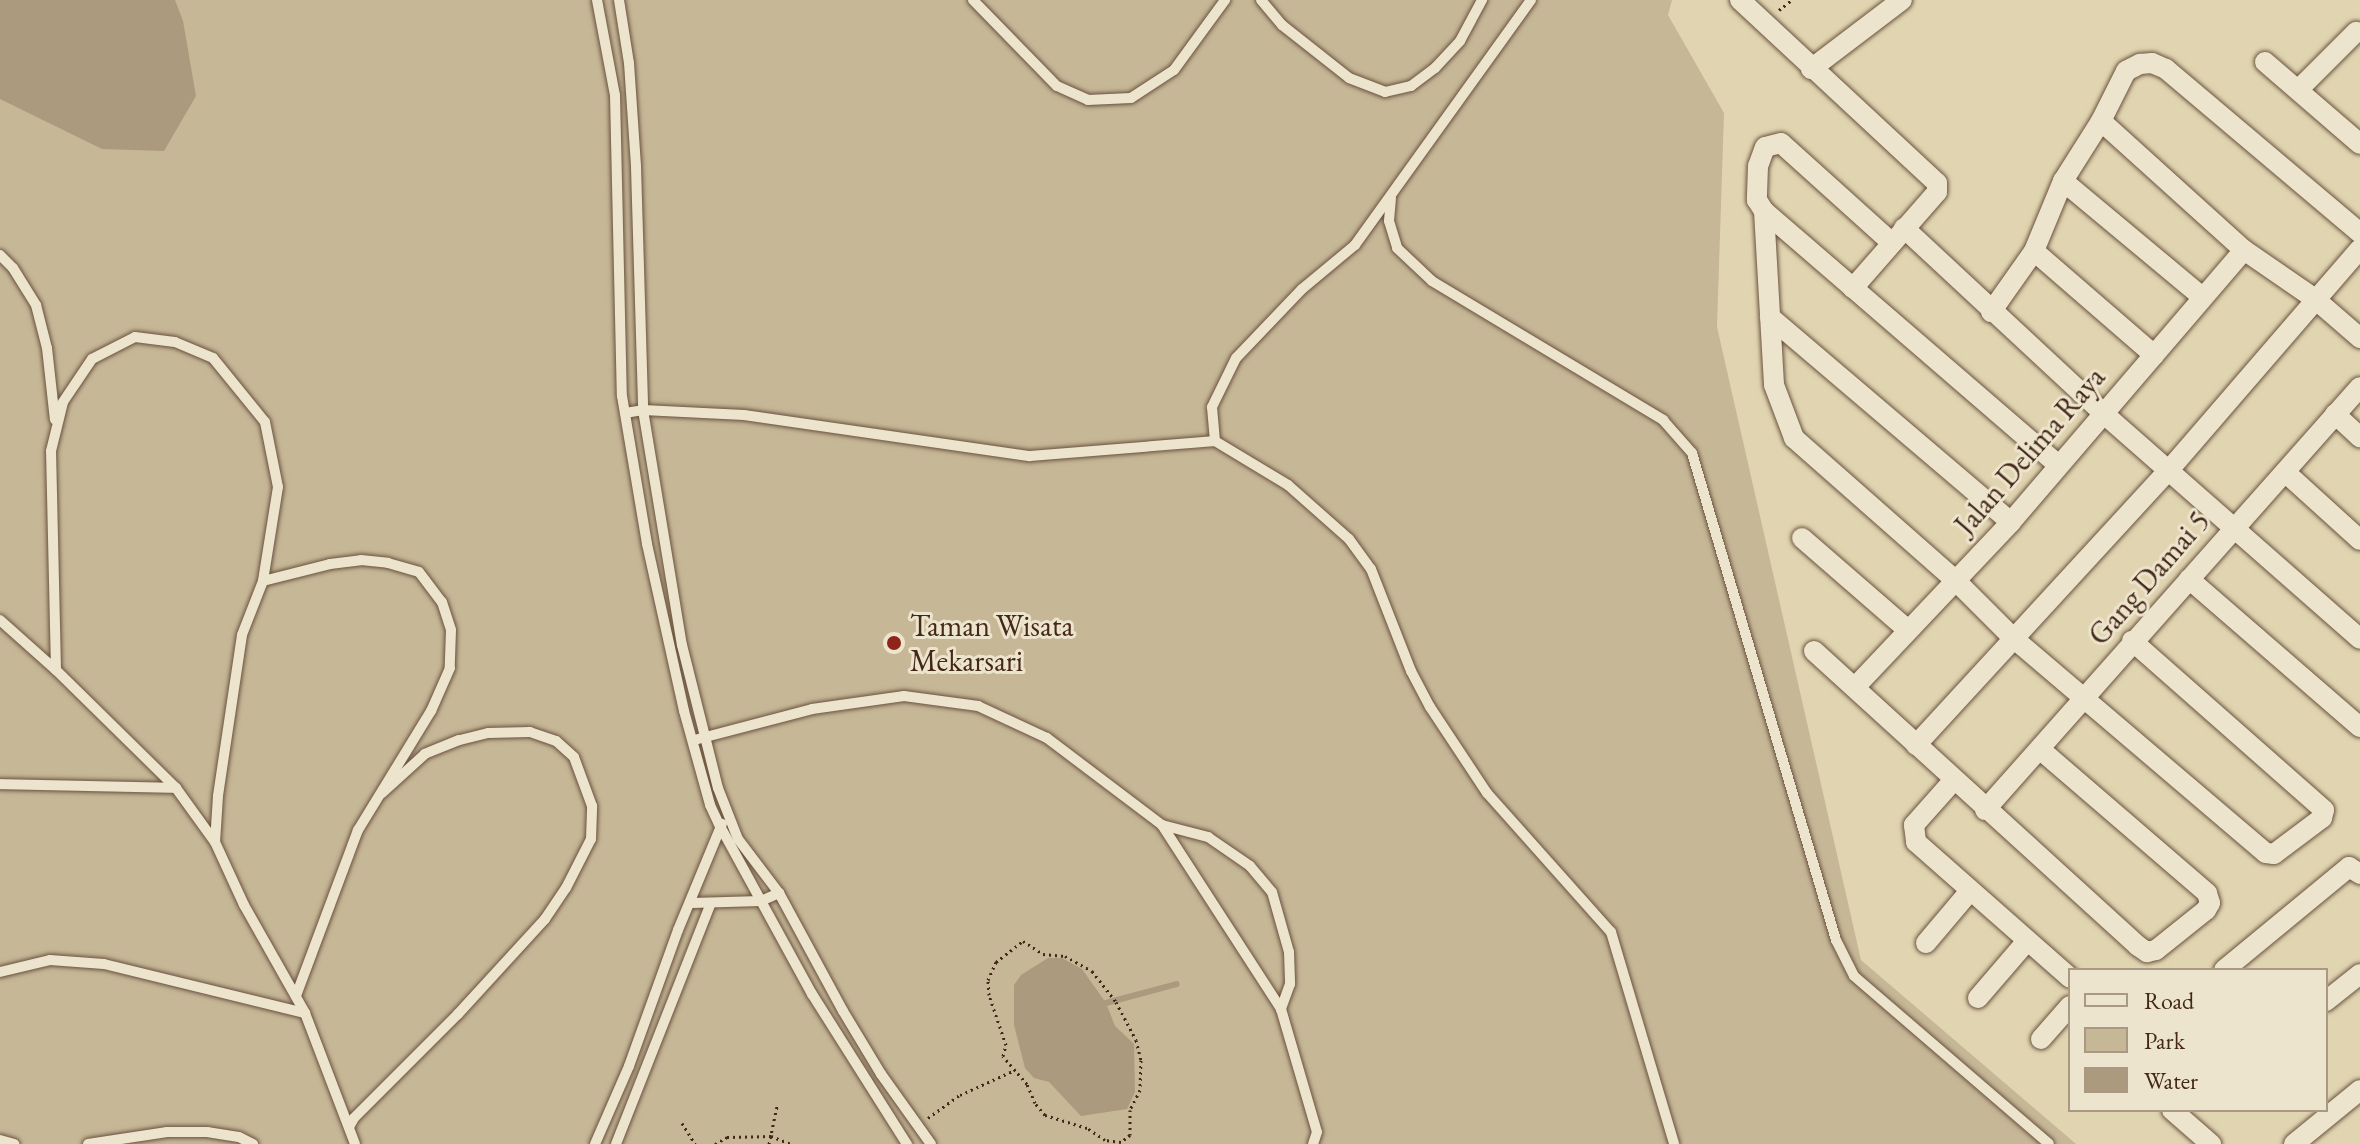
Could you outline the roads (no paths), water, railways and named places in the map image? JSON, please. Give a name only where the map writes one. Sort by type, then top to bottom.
[{"type":"street","points":[[1740,0],[1937,183],[1937,192],[1853,288]]},
{"type":"street","points":[[1811,69],[1902,0]]},
{"type":"street","points":[[2299,89],[2359,28]]},
{"type":"street","points":[[2265,62],[2360,144]]},
{"type":"street","points":[[1991,312],[2034,251],[2063,181],[2101,121],[2126,71],[2140,64],[2152,63],[2166,69],[2360,233]]},
{"type":"street","points":[[2101,121],[2244,250],[2315,299],[2360,338]]},
{"type":"street","points":[[2058,465],[1764,211],[1757,200],[1758,166],[1765,147],[1781,143],[1991,312],[2360,639]]},
{"type":"street","points":[[2063,181],[2202,297]]},
{"type":"street","points":[[1764,211],[1774,385],[1794,438],[1956,581],[2012,637],[2266,853],[2274,854],[2322,818],[2324,810],[2132,641]]},
{"type":"street","points":[[1916,745],[2012,637],[2169,470],[2360,249]]},
{"type":"street","name":"Jalan Delima Raya","points":[[1856,686],[2011,522],[2244,250]]},
{"type":"street","points":[[2034,251],[2154,355]]},
{"type":"street","points":[[1770,317],[2011,522]]},
{"type":"street","name":"Gang Damai 5","points":[[1985,810],[2360,387]]},
{"type":"street","points":[[2335,414],[2360,437]]},
{"type":"street","points":[[2285,472],[2360,540]]},
{"type":"street","points":[[1802,538],[1908,630]]},
{"type":"street","points":[[2189,579],[2360,727]]},
{"type":"street","points":[[1814,651],[1856,686],[1985,810],[2147,952],[2156,950],[2206,910],[2210,903],[2207,893],[2041,750]]},
{"type":"street","points":[[1953,781],[1914,825],[1916,842],[2068,976]]},
{"type":"street","points":[[2226,968],[2349,867],[2360,874]]},
{"type":"street","points":[[1926,943],[1970,891]]},
{"type":"street","points":[[1978,998],[2027,941]]},
{"type":"street","points":[[2328,999],[2360,974]]},
{"type":"street","points":[[2041,1039],[2068,1008]]},
{"type":"street","points":[[2294,1144],[2360,1090]]},
{"type":"street","points":[[2180,1112],[2211,1144]]},
{"type":"lane","points":[[597,0],[615,95],[625,413],[647,544],[693,741],[720,826],[812,994],[907,1144]]},
{"type":"lane","points":[[619,0],[629,63],[636,167],[643,410],[682,645],[704,737],[738,839],[779,893],[843,1011],[931,1144]]},
{"type":"lane","points":[[973,0],[1057,86],[1088,100],[1131,98],[1174,70],[1225,0]]},
{"type":"lane","points":[[1261,0],[1282,25],[1349,78],[1385,92],[1411,86],[1435,68],[1460,41],[1482,0]]},
{"type":"lane","points":[[1215,441],[1212,407],[1236,358],[1302,289],[1355,245],[1392,197],[1433,132],[1531,0]]},
{"type":"lane","points":[[1392,197],[1389,221],[1397,248],[1432,281],[1663,420],[1692,453],[1836,940],[1854,976],[2049,1144]]},
{"type":"lane","points":[[0,255],[13,268],[36,305],[47,348],[55,426]]},
{"type":"lane","points":[[56,670],[51,451],[63,402],[92,359],[135,337],[175,342],[213,358],[265,422],[278,487],[263,581],[242,635],[218,796],[215,842]]},
{"type":"lane","points":[[625,413],[643,410],[744,415],[1030,456],[1215,441],[1288,485],[1349,539],[1371,569],[1411,671],[1430,707],[1487,793],[1611,932],[1674,1144]]},
{"type":"lane","points":[[263,581],[330,564],[361,560],[388,563],[419,572],[442,602],[451,630],[450,668],[431,711],[358,830],[296,996]]},
{"type":"lane","points":[[1,622],[56,670],[176,788],[215,842],[244,905],[305,1013],[355,1144]]},
{"type":"lane","points":[[693,741],[812,709],[904,696],[978,706],[1047,738],[1162,825],[1281,1009],[1317,1132],[1313,1144]]},
{"type":"lane","points":[[349,1127],[354,1118],[458,1014],[545,919],[566,888],[591,839],[592,806],[574,757],[556,741],[530,732],[488,733],[459,740],[425,754],[382,793]]},
{"type":"lane","points":[[0,784],[176,788]]},
{"type":"lane","points":[[595,1144],[629,1066],[720,826],[730,818]]},
{"type":"lane","points":[[1162,825],[1208,837],[1250,866],[1272,892],[1289,952],[1290,984],[1281,1009]]},
{"type":"lane","points":[[692,903],[761,901],[779,893]]},
{"type":"lane","points":[[616,1144],[711,903]]},
{"type":"lane","points":[[0,972],[50,960],[104,964],[305,1013]]},
{"type":"lane","points":[[88,1144],[167,1132],[239,1137],[253,1144]]},
{"type":"lane","points":[[0,1140],[14,1144]]},
{"type":"water","points":[[0,0],[175,0],[183,21],[196,96],[164,151],[102,149],[0,99]]},
{"type":"water","points":[[1048,958],[1062,958],[1082,969],[1106,1003],[1115,1026],[1134,1044],[1135,1092],[1127,1109],[1081,1116],[1049,1082],[1034,1078],[1025,1068],[1014,1025],[1014,985],[1021,975]]},
{"type":"waterway","points":[[1106,1003],[1177,984]]},
{"type":"place","name":"Taman Wisata Mekarsari","points":[[894,643]]}]
